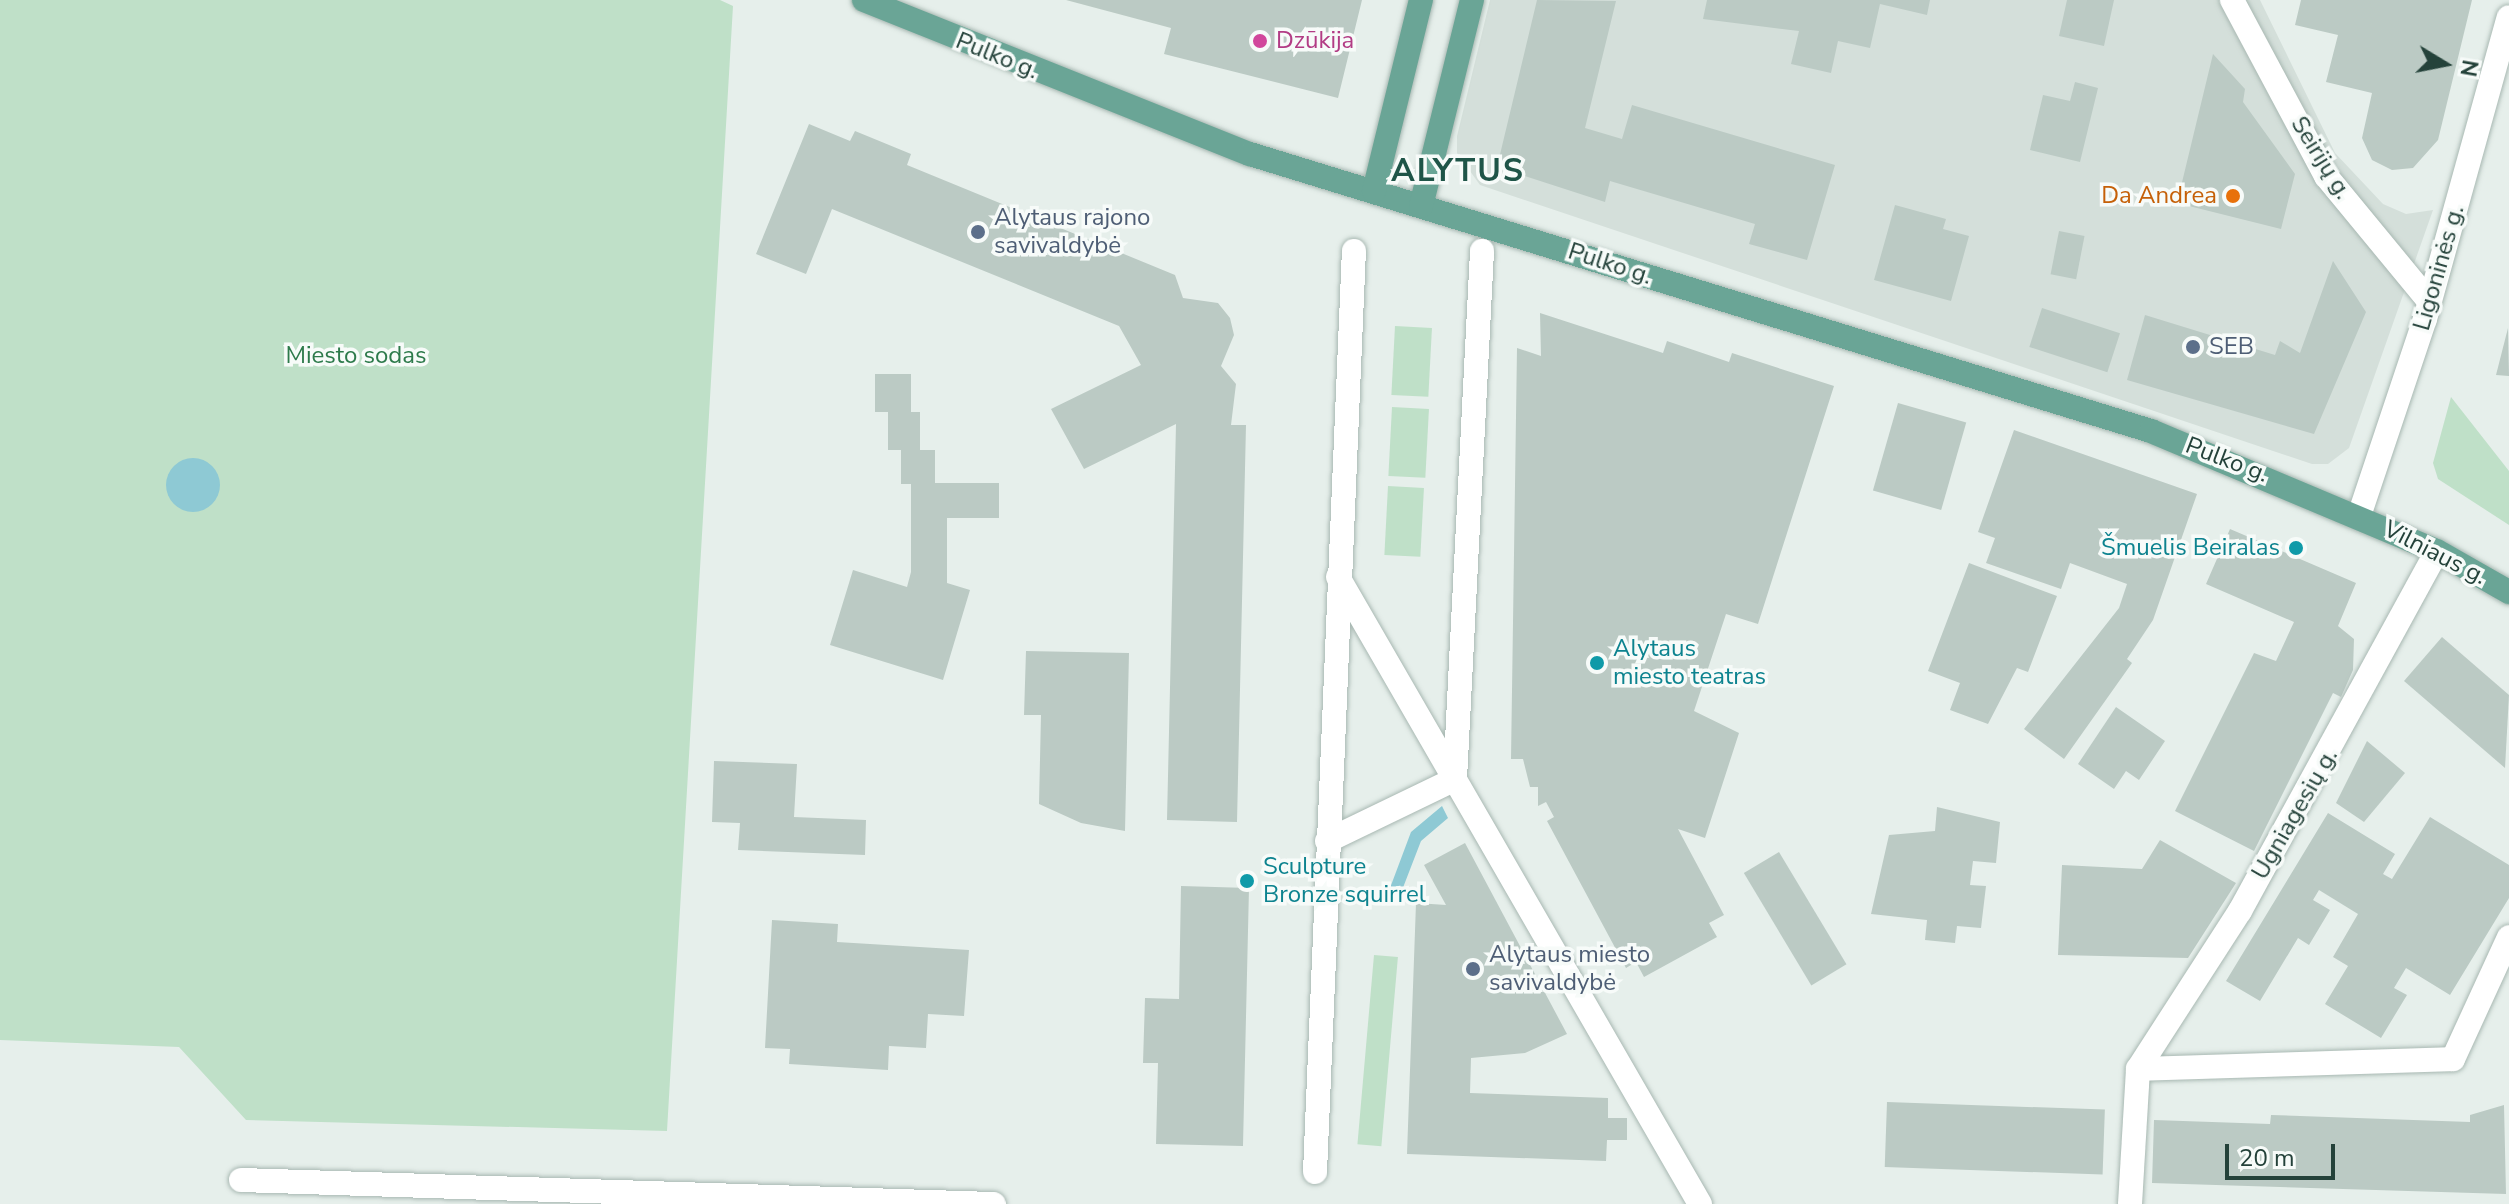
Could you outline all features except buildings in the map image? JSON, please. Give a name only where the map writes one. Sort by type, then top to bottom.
[{"type":"main road","name":"Pulko g.","points":[[864,0],[1168,124],[1421,206],[2151,431],[2359,516]]},
{"type":"main road","points":[[1374,191],[1421,0]]},
{"type":"main road","points":[[1421,206],[1472,0]]},
{"type":"main road","name":"Vilniaus g.","points":[[2359,516],[2437,551],[2509,592]]},
{"type":"street","name":"Seirijų g.","points":[[2232,0],[2326,176],[2430,302]]},
{"type":"street","name":"Ligoninės g.","points":[[2359,516],[2430,302],[2509,17]]},
{"type":"street","points":[[1315,1172],[1354,251]]},
{"type":"street","points":[[1455,779],[1482,251]]},
{"type":"street","name":"Ugniagesių g.","points":[[2130,1204],[2138,1069],[2240,911],[2437,551]]},
{"type":"street","points":[[1338,577],[1700,1204]]},
{"type":"street","points":[[1327,841],[1455,779]]},
{"type":"street","points":[[2138,1069],[2453,1059],[2509,937]]},
{"type":"street","points":[[241,1180],[994,1204]]},
{"type":"shaded area","points":[[1490,0],[2260,0],[2335,153],[2383,204],[2406,214],[2433,210],[2349,448],[2328,464],[2312,464],[1480,185],[1457,153],[1457,136]]},
{"type":"green space","name":"Miesto sodas","points":[[0,0],[720,0],[733,6],[667,1131],[246,1120],[179,1047],[0,1040]]},
{"type":"green space","points":[[1395,326],[1432,328],[1428,397],[1391,395]]},
{"type":"green space","points":[[2451,397],[2509,471],[2509,525],[2438,479],[2433,463]]},
{"type":"green space","points":[[1392,407],[1429,409],[1425,478],[1388,476]]},
{"type":"green space","points":[[1388,486],[1424,488],[1420,557],[1384,555]]},
{"type":"green space","points":[[1374,955],[1398,957],[1381,1146],[1357,1144]]},
{"type":"water","points":[[193,458],[212,466],[220,485],[212,504],[193,512],[174,504],[166,485],[174,466]]},
{"type":"water","points":[[1442,806],[1448,818],[1421,841],[1399,898],[1387,896],[1411,832]]},
{"type":"place","name":"Dzūkija","points":[[1260,41]]},
{"type":"place","name":"Da Andrea","points":[[2233,196]]},
{"type":"place","name":"Alytaus rajono savivaldybė","points":[[978,232]]},
{"type":"place","name":"SEB","points":[[2193,347]]},
{"type":"place","name":"Šmuelis Beiralas","points":[[2296,548]]},
{"type":"place","name":"Alytaus miesto teatras","points":[[1597,663]]},
{"type":"place","name":"Sculpture Bronze squirrel","points":[[1247,881]]},
{"type":"place","name":"Alytaus miesto savivaldybė","points":[[1473,969]]},
{"type":"district","name":"ALYTUS","points":[[1458,171]]}]
